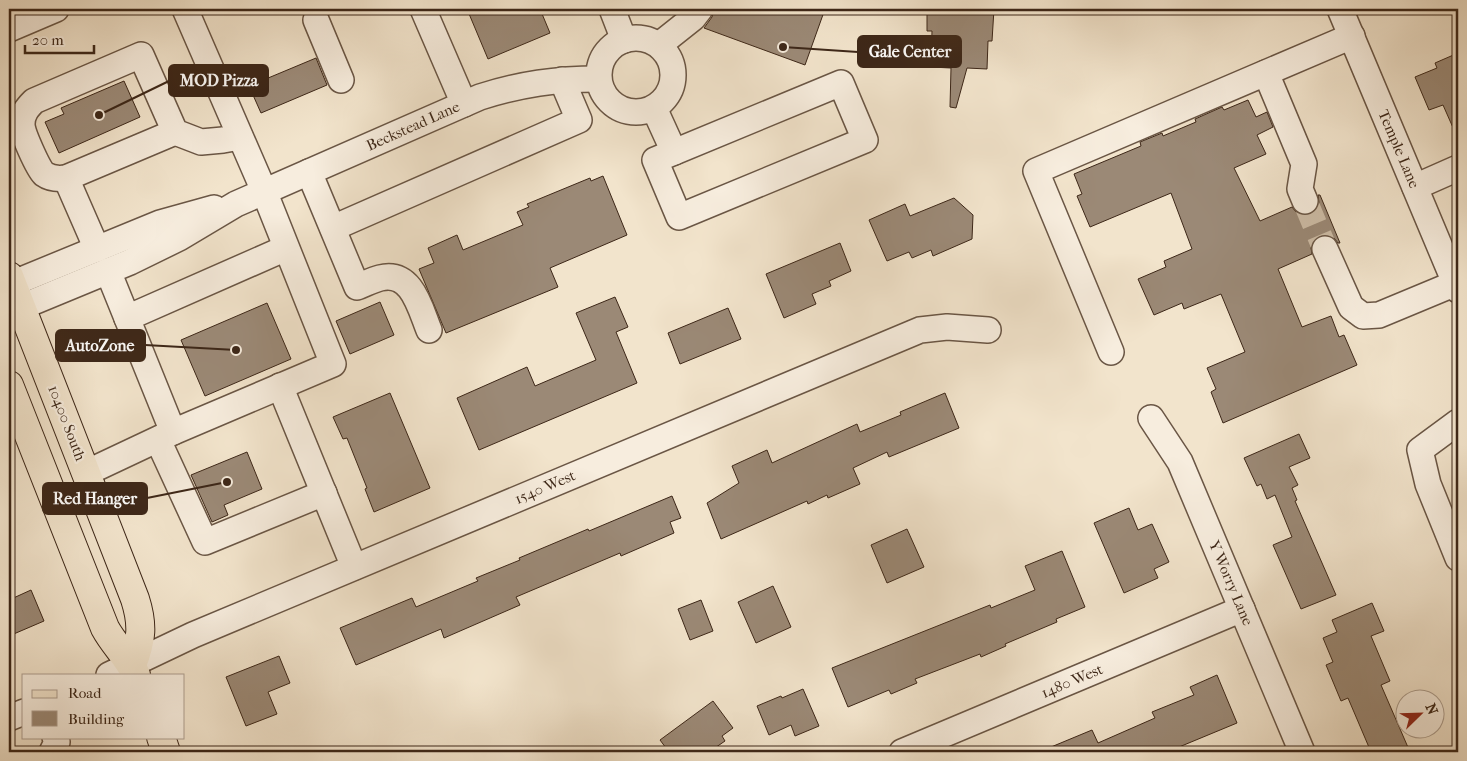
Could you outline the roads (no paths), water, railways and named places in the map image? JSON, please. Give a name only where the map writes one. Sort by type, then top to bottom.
[{"type":"main road","name":"10400 South","points":[[12,293],[86,473],[140,614],[141,630],[138,647],[125,671]]},
{"type":"main road","points":[[9,385],[105,628],[125,671]]},
{"type":"main road","points":[[160,738],[166,752]]},
{"type":"street","points":[[9,29],[56,9]]},
{"type":"street","points":[[86,473],[166,436],[333,364],[264,192],[185,9]]},
{"type":"street","points":[[423,9],[464,104]]},
{"type":"street","points":[[612,9],[624,40]]},
{"type":"street","points":[[659,45],[694,18],[700,9]]},
{"type":"street","name":"Temple Lane","points":[[1340,9],[1457,286]]},
{"type":"street","points":[[316,20],[341,80]]},
{"type":"street","points":[[1112,352],[1036,171],[1352,36]]},
{"type":"street","points":[[631,37],[646,39],[659,45],[669,57],[673,71],[672,86],[666,99],[654,108],[640,113],[626,112],[612,105],[603,94],[598,79],[599,65],[606,52],[617,42],[631,37]]},
{"type":"street","points":[[174,132],[141,55],[34,101],[26,108],[22,127],[38,166],[50,178],[58,179],[66,178],[174,132],[201,142],[240,137]]},
{"type":"street","points":[[1266,73],[1304,164],[1300,189],[1305,201]]},
{"type":"street","name":"Beckstead Lane","points":[[12,293],[108,271],[179,238],[236,204],[464,104],[508,88],[529,83],[598,79]]},
{"type":"street","points":[[333,228],[579,120],[562,80]]},
{"type":"street","points":[[842,83],[865,140],[679,217],[655,160],[674,152],[842,83]]},
{"type":"street","points":[[654,108],[674,152]]},
{"type":"street","points":[[1415,187],[1458,168]]},
{"type":"street","points":[[309,172],[357,287],[386,277],[404,282],[414,292],[429,330]]},
{"type":"street","points":[[66,178],[97,249]]},
{"type":"street","name":"Beckstead Lane","points":[[12,293],[97,249],[160,223],[193,213],[236,204]]},
{"type":"street","points":[[127,318],[286,248]]},
{"type":"street","points":[[1326,249],[1351,307],[1363,316],[1379,315],[1457,286]]},
{"type":"street","points":[[108,271],[127,318],[166,436],[205,542],[324,493]]},
{"type":"street","name":"1540 West","points":[[125,671],[193,635],[920,330],[947,327],[988,330]]},
{"type":"street","points":[[280,386],[354,566]]},
{"type":"street","name":"Y Worry Lane","points":[[1151,418],[1180,462],[1302,752]]},
{"type":"street","points":[[1458,422],[1420,450],[1428,484],[1458,558]]},
{"type":"street","name":"1480 West","points":[[902,752],[1242,609]]},
{"type":"street","points":[[9,718],[22,713]]},
{"type":"street","points":[[52,752],[57,742],[55,738]]},
{"type":"tunnel","points":[[1305,201],[1325,249]]},
{"type":"place","name":"Gale Center","points":[[783,47]]},
{"type":"place","name":"MOD Pizza","points":[[99,115]]},
{"type":"place","name":"AutoZone","points":[[236,350]]},
{"type":"place","name":"Red Hanger","points":[[227,482]]}]
